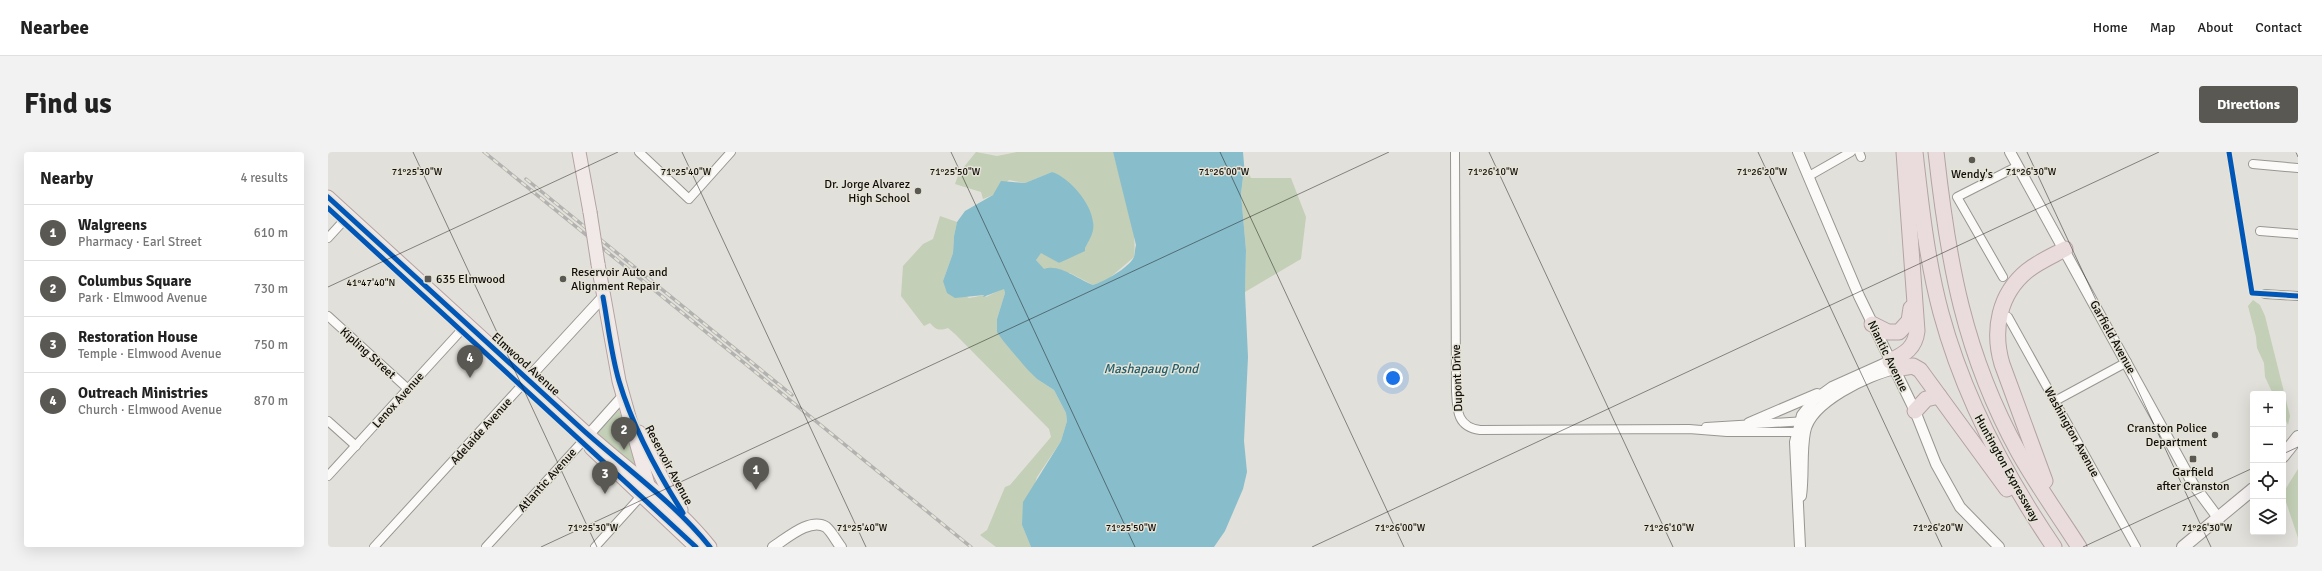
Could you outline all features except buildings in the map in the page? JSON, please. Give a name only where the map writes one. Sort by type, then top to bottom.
[{"type":"highway","points":[[1892,365],[1908,352],[1915,341],[1917,326],[1912,287],[1904,152]]},
{"type":"highway","name":"Huntington Expressway","points":[[1915,152],[1925,238],[1935,288],[1948,338],[1965,386],[1986,433],[2034,518],[2054,547]]},
{"type":"highway","name":"Huntington Expressway","points":[[1936,152],[1950,261],[1961,311],[1977,359],[2018,452],[2080,547]]},
{"type":"highway","points":[[2065,249],[2033,267],[2012,288],[2000,315],[1997,343],[2002,364],[2041,473],[2080,547]]},
{"type":"highway","points":[[1872,324],[1888,332],[1897,332],[1904,329],[1910,318],[1912,287]]},
{"type":"highway","points":[[1892,365],[1918,368],[2005,487],[2034,518]]},
{"type":"highway","points":[[1915,411],[1926,399],[1939,396]]},
{"type":"main road","name":"Reservoir Avenue","points":[[579,152],[603,297],[619,380],[628,408],[645,491],[656,508]]},
{"type":"main road","name":"Elmwood Avenue","points":[[328,196],[346,218],[585,438],[645,491],[690,525],[705,547]]},
{"type":"main road","name":"Elmwood Avenue","points":[[328,208],[346,218]]},
{"type":"main road","name":"Reservoir Avenue","points":[[628,408],[667,488],[690,525]]},
{"type":"main road","points":[[2286,452],[2298,437]]},
{"type":"main road","points":[[2182,547],[2219,519],[2250,492]]},
{"type":"main road","name":"Elmwood Avenue","points":[[656,508],[705,547]]},
{"type":"street","points":[[639,152],[688,198],[731,152]]},
{"type":"street","name":"Dupont Drive","points":[[1455,152],[1456,391],[1457,410],[1461,421],[1470,428],[1480,430],[1690,429],[1727,432],[1801,432]]},
{"type":"street","name":"Niantic Avenue","points":[[1798,152],[1872,324],[1915,411],[1936,464],[1952,495],[1970,519],[2000,547]]},
{"type":"street","points":[[1809,176],[1850,152]]},
{"type":"street","name":"Garfield Avenue","points":[[2010,152],[2065,249],[2193,484],[2219,519]]},
{"type":"street","points":[[2253,164],[2298,168]]},
{"type":"street","points":[[2003,277],[1957,197],[2018,166]]},
{"type":"street","points":[[328,238],[346,218]]},
{"type":"street","points":[[2260,231],[2298,234]]},
{"type":"street","points":[[2265,294],[2298,296]]},
{"type":"street","name":"Adelaide Avenue","points":[[374,547],[603,297]]},
{"type":"street","name":"Kipling Street","points":[[328,316],[408,389]]},
{"type":"street","name":"Washington Avenue","points":[[2008,317],[2136,547]]},
{"type":"street","name":"Lenox Avenue","points":[[328,476],[465,327]]},
{"type":"street","points":[[2056,402],[2127,362]]},
{"type":"street","points":[[1749,423],[1836,390],[1892,365]]},
{"type":"street","points":[[1800,547],[1799,504],[1804,478],[1801,432],[1804,421],[1817,411],[1836,390]]},
{"type":"street","name":"Atlantic Avenue","points":[[486,547],[624,395]]},
{"type":"street","points":[[328,421],[356,446]]},
{"type":"street","name":"Dupont Drive","points":[[1690,429],[1749,423],[1804,421]]},
{"type":"street","points":[[595,547],[645,491]]},
{"type":"street","points":[[773,547],[809,526],[822,525],[830,531],[841,547]]},
{"type":"green space","points":[[976,152],[997,156],[1017,152],[1113,152],[1134,232],[1134,257],[1106,281],[1093,285],[1070,273],[1044,270],[1036,260],[1037,256],[1041,252],[1059,263],[1083,247],[1092,231],[1093,222],[1052,172],[1025,183],[1009,180],[993,195],[983,199],[981,192],[955,184],[959,173]]},
{"type":"green space","points":[[1249,174],[1251,178],[1291,178],[1306,217],[1301,259],[1245,292],[1246,250],[1241,194],[1243,177]]},
{"type":"green space","points":[[940,216],[957,222],[953,253],[943,281],[969,298],[985,295],[986,297],[1004,288],[1005,293],[997,319],[1004,342],[1037,379],[1054,390],[1066,413],[1067,421],[1061,441],[1037,477],[1022,525],[1031,547],[996,547],[980,535],[987,530],[1005,487],[1010,485],[1051,437],[1049,429],[956,335],[948,328],[938,329],[930,323],[924,326],[901,296],[903,266],[923,244],[933,239]]},
{"type":"green space","points":[[2253,300],[2260,305],[2265,316],[2284,391],[2272,391],[2265,377],[2264,363],[2257,348],[2256,337],[2248,306]]},
{"type":"green space","points":[[2286,400],[2290,416],[2288,425],[2286,421]]},
{"type":"green space","points":[[619,410],[639,465],[635,469],[596,435]]},
{"type":"green space","points":[[2298,469],[2298,538],[2286,502],[2286,488]]},
{"type":"water","name":"Mashapaug Pond","points":[[1113,152],[1243,152],[1245,176],[1243,177],[1241,194],[1246,250],[1245,293],[1248,357],[1244,441],[1247,472],[1243,489],[1225,531],[1214,547],[1031,547],[1022,525],[1023,502],[1061,441],[1067,421],[1066,413],[1054,390],[1037,379],[1027,369],[997,332],[997,319],[1005,293],[1004,289],[983,297],[984,295],[955,298],[947,293],[943,281],[953,253],[957,222],[965,211],[993,195],[1001,181],[1025,183],[1052,172],[1059,175],[1072,185],[1084,199],[1091,215],[1093,229],[1085,251],[1059,263],[1041,253],[1036,260],[1044,269],[1056,268],[1093,285],[1109,278],[1127,266],[1134,257],[1136,245]]},
{"type":"railway","points":[[484,152],[971,547]]},
{"type":"railway","points":[[526,179],[792,395]]},
{"type":"cycle path","points":[[2229,152],[2252,293],[2298,296]]},
{"type":"cycle path","points":[[328,197],[583,430],[665,500],[710,547]]},
{"type":"cycle path","points":[[328,208],[696,547]]},
{"type":"cycle path","points":[[603,297],[614,360],[619,381],[631,416],[646,449],[683,513]]},
{"type":"place","name":"Wendy's","points":[[1972,160]]},
{"type":"place","name":"Dr. Jorge Alvarez High School","points":[[918,191]]},
{"type":"place","name":"635 Elmwood","points":[[428,279]]},
{"type":"place","name":"Reservoir Auto and Alignment Repair","points":[[563,279]]},
{"type":"place","name":"Outreach Ministries","points":[[470,378]]},
{"type":"place","name":"Cranston Police Department","points":[[2215,435]]},
{"type":"place","name":"Columbus Square","points":[[624,450]]},
{"type":"place","name":"Garfield after Cranston","points":[[2193,459]]},
{"type":"place","name":"Walgreens","points":[[756,490]]},
{"type":"place","name":"Restoration House","points":[[605,494]]}]
